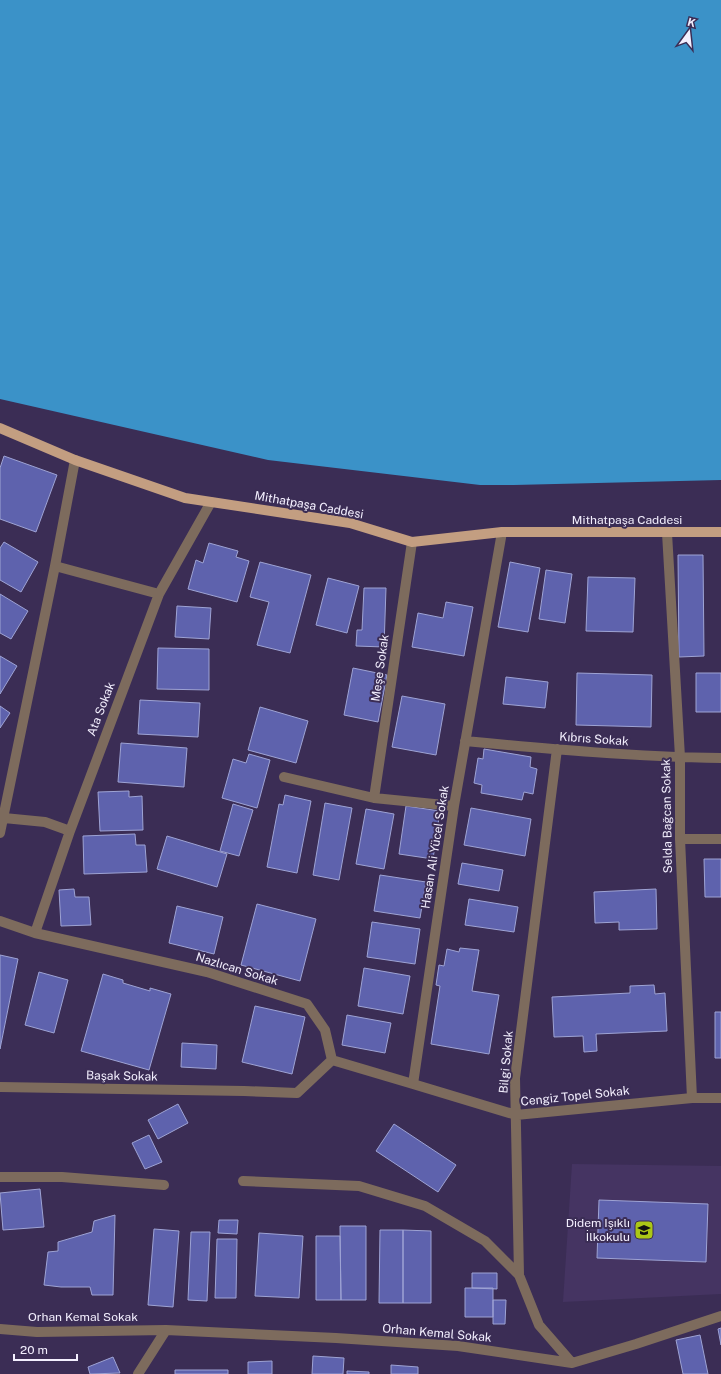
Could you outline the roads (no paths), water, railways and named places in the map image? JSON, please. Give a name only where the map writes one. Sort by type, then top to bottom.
[{"type":"main road","name":"Mithatpaşa Caddesi","points":[[0,428],[75,460],[186,498],[350,523],[412,542],[502,532],[721,532]]},
{"type":"street","points":[[0,834],[55,566],[75,460]]},
{"type":"street","name":"Ata Sokak","points":[[35,933],[70,831],[159,594],[211,502]]},
{"type":"street","name":"Hasan Ali Yücel Sokak","points":[[413,1084],[454,806],[502,532]]},
{"type":"street","name":"Selda Bağcan Sokak","points":[[667,533],[680,758],[680,839],[692,1098]]},
{"type":"street","name":"Meşe Sokak","points":[[374,798],[412,542]]},
{"type":"street","points":[[55,566],[159,594]]},
{"type":"street","name":"Kıbrıs Sokak","points":[[466,741],[557,750],[680,758],[721,758]]},
{"type":"street","name":"Bilgi Sokak","points":[[557,750],[516,1078],[519,1275],[539,1325],[572,1363]]},
{"type":"street","points":[[284,777],[374,798],[454,806]]},
{"type":"street","points":[[4,818],[45,822],[70,831]]},
{"type":"street","points":[[680,839],[721,839]]},
{"type":"street","name":"Nazlıcan Sokak","points":[[0,921],[35,933],[207,972],[307,1004],[325,1030],[332,1060]]},
{"type":"street","points":[[332,1060],[413,1084]]},
{"type":"street","name":"Başak Sokak","points":[[0,1087],[296,1093],[332,1060]]},
{"type":"street","name":"Cengiz Topel Sokak","points":[[413,1084],[516,1115],[692,1098],[721,1098]]},
{"type":"street","points":[[0,1177],[62,1176],[164,1185]]},
{"type":"street","points":[[243,1181],[359,1186],[425,1206],[485,1241],[519,1275]]},
{"type":"street","name":"Orhan Kemal Sokak","points":[[0,1329],[37,1332],[166,1330],[336,1338],[458,1346],[572,1363],[721,1316]]},
{"type":"street","points":[[138,1374],[166,1330]]},
{"type":"water","points":[[0,0],[721,0],[721,480],[480,485],[268,460],[0,399]]},
{"type":"place","name":"Didem Işıklı İlkokulu","points":[[644,1230]]}]
